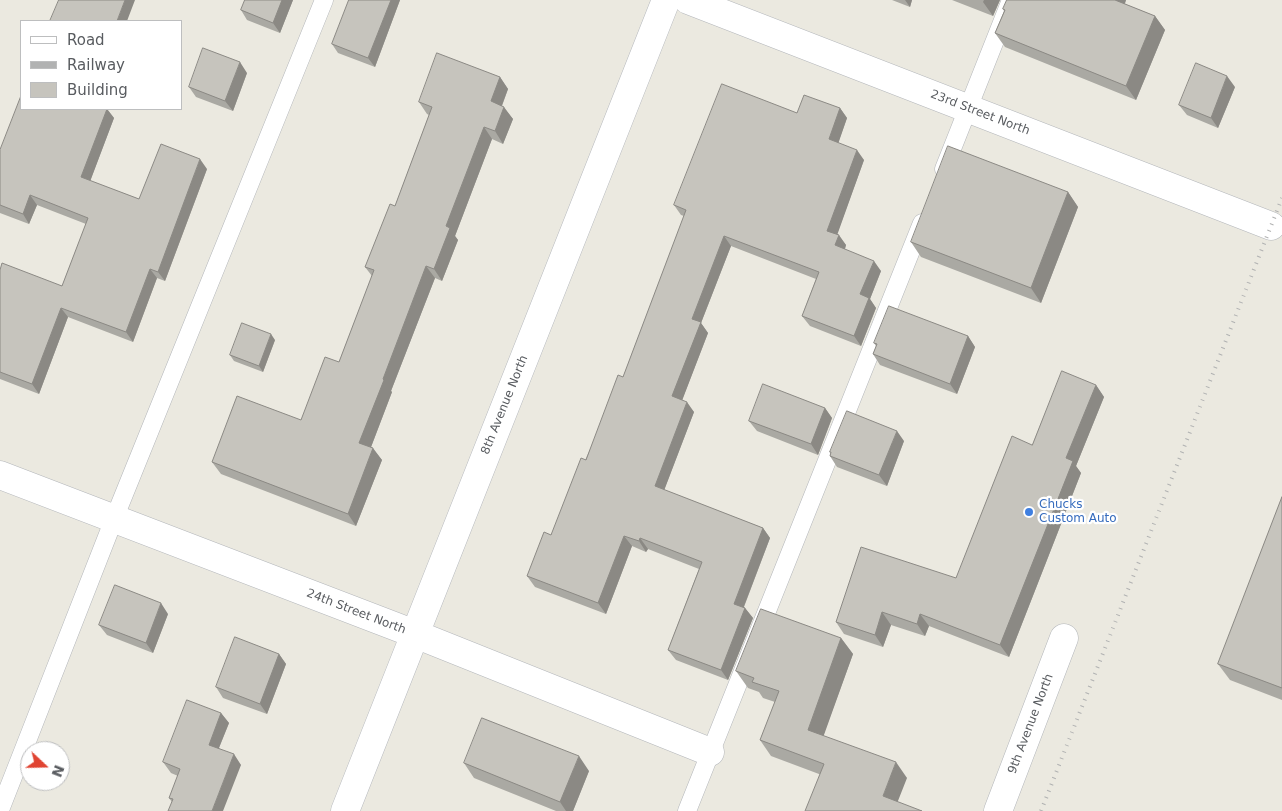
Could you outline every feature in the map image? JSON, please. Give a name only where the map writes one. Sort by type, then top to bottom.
[{"type":"street","name":"8th Avenue North","points":[[345,811],[666,0]]},
{"type":"street","name":"23rd Street North","points":[[688,0],[1276,228]]},
{"type":"street","name":"24th Street North","points":[[0,475],[414,634],[710,752]]},
{"type":"street","name":"9th Avenue North","points":[[998,811],[1064,638]]},
{"type":"lane","points":[[0,810],[114,519],[324,0]]},
{"type":"lane","points":[[939,182],[1011,0]]},
{"type":"lane","points":[[687,811],[928,210]]},
{"type":"building","points":[[59,0],[125,0],[117,20],[50,20]]},
{"type":"building","points":[[245,0],[282,0],[273,23],[241,10]]},
{"type":"building","points":[[349,0],[391,0],[368,58],[332,44]]},
{"type":"building","points":[[1007,0],[1115,0],[1155,16],[1126,86],[995,33],[1005,10],[1003,9]]},
{"type":"building","points":[[203,48],[240,62],[225,101],[189,87]]},
{"type":"building","points":[[437,53],[500,77],[491,101],[504,107],[495,131],[484,127],[446,226],[450,228],[434,269],[426,266],[359,443],[373,448],[348,514],[212,462],[237,396],[301,420],[325,357],[339,362],[374,270],[365,267],[390,204],[395,206],[432,107],[419,102]]},
{"type":"building","points":[[1196,63],[1227,76],[1211,118],[1179,105]]},
{"type":"building","points":[[722,84],[797,113],[804,95],[840,108],[829,139],[857,150],[827,231],[839,235],[835,245],[874,261],[860,294],[869,298],[854,336],[802,316],[819,272],[724,236],[692,319],[701,322],[672,396],[687,402],[655,486],[763,528],[734,604],[745,608],[721,670],[668,650],[702,562],[640,538],[639,541],[624,536],[598,603],[527,576],[544,532],[551,535],[581,458],[586,460],[618,375],[623,377],[686,210],[674,205]]},
{"type":"building","points":[[20,99],[20,110],[107,110],[81,177],[139,199],[161,144],[200,159],[158,272],[150,269],[126,332],[61,308],[32,384],[0,372],[0,270],[2,263],[62,286],[88,218],[30,195],[23,214],[0,205],[0,150]]},
{"type":"building","points":[[948,146],[1068,192],[1031,288],[911,242]]},
{"type":"building","points":[[889,306],[968,336],[950,384],[873,354],[877,344],[874,343]]},
{"type":"building","points":[[242,323],[271,334],[259,366],[230,355]]},
{"type":"building","points":[[1062,371],[1096,385],[1066,458],[1073,461],[1000,645],[920,614],[917,624],[882,612],[875,635],[836,622],[861,547],[956,578],[1012,436],[1032,445]]},
{"type":"building","points":[[763,384],[825,408],[811,444],[749,421]]},
{"type":"building","points":[[847,411],[897,431],[879,475],[830,456]]},
{"type":"building","points":[[1282,497],[1282,688],[1218,664]]},
{"type":"building","points":[[115,585],[161,603],[146,643],[99,625]]},
{"type":"building","points":[[761,609],[841,638],[808,730],[896,762],[883,796],[922,811],[805,811],[824,764],[760,740],[779,691],[752,682],[754,678],[736,671]]},
{"type":"building","points":[[235,637],[279,654],[260,704],[216,687]]},
{"type":"building","points":[[187,700],[221,713],[209,745],[234,754],[212,811],[168,811],[173,799],[169,798],[180,769],[163,762]]},
{"type":"building","points":[[482,718],[579,756],[560,802],[464,763]]},
{"type":"railway","points":[[1041,811],[1282,198]]},
{"type":"place","name":"Chucks Custom Auto","points":[[1029,512]]}]
